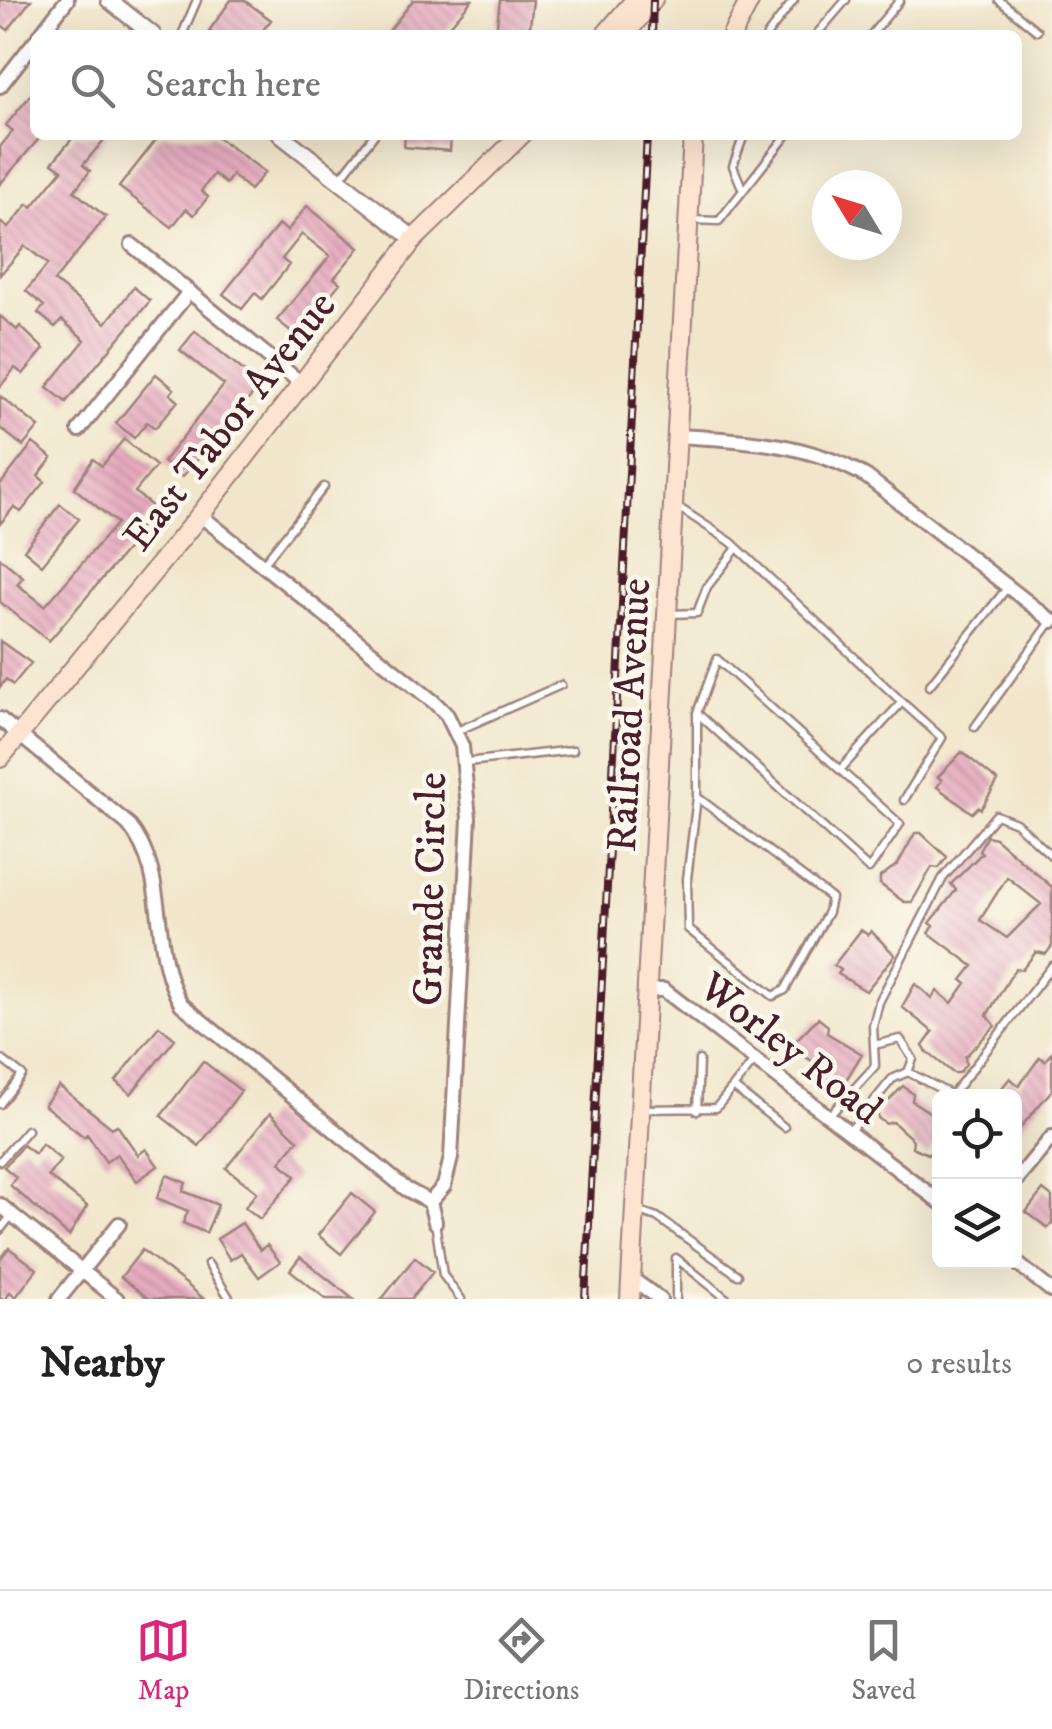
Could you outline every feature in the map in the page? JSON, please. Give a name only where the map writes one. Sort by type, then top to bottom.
[{"type":"main road","points":[[609,30],[635,0]]},
{"type":"main road","points":[[629,30],[654,0]]},
{"type":"main road","points":[[735,30],[750,0]]},
{"type":"main road","name":"East Tabor Avenue","points":[[0,758],[200,515],[414,239],[516,140]]},
{"type":"main road","name":"Railroad Avenue","points":[[630,1299],[692,140]]},
{"type":"street","points":[[44,30],[67,0]]},
{"type":"street","points":[[109,0],[148,30]]},
{"type":"street","points":[[0,86],[30,47]]},
{"type":"street","points":[[287,140],[414,239]]},
{"type":"street","points":[[132,246],[302,383]]},
{"type":"street","points":[[78,430],[189,292]]},
{"type":"street","points":[[676,436],[762,440],[840,462],[868,477],[1052,621]]},
{"type":"street","name":"Grande Circle","points":[[200,515],[434,702],[457,731],[466,762],[469,818],[451,1158],[444,1186],[430,1202]]},
{"type":"street","points":[[0,718],[128,824],[144,844],[155,876],[169,984],[181,1004],[406,1189],[430,1202],[435,1222]]},
{"type":"street","name":"Worley Road","points":[[648,990],[664,990],[932,1196]]},
{"type":"street","points":[[1018,1179],[1051,1141]]},
{"type":"street","points":[[0,1205],[117,1299]]},
{"type":"street","points":[[59,1299],[120,1224]]},
{"type":"street","points":[[1022,1268],[1052,1291]]},
{"type":"street","points":[[631,1278],[660,1299]]},
{"type":"lane","points":[[184,30],[198,0]]},
{"type":"lane","points":[[771,30],[794,0]]},
{"type":"lane","points":[[820,30],[846,0]]},
{"type":"lane","points":[[875,30],[900,0]]},
{"type":"lane","points":[[998,0],[1037,32]]},
{"type":"lane","points":[[339,180],[370,140]]},
{"type":"lane","points":[[742,140],[733,166],[742,188]]},
{"type":"lane","points":[[688,220],[719,221],[783,140]]},
{"type":"lane","points":[[264,564],[324,487]]},
{"type":"lane","points":[[672,504],[737,548],[942,738],[904,800]]},
{"type":"lane","points":[[667,614],[696,613],[707,586],[737,548]]},
{"type":"lane","points":[[929,686],[1008,586]]},
{"type":"lane","points":[[975,728],[1052,621]]},
{"type":"lane","points":[[697,713],[868,869],[900,824],[716,658],[697,713],[697,797],[687,879],[688,929],[773,996],[785,990],[828,912],[831,898],[697,797]]},
{"type":"lane","points":[[457,731],[561,686]]},
{"type":"lane","points":[[840,770],[902,702]]},
{"type":"lane","points":[[466,762],[573,750]]},
{"type":"lane","points":[[829,1116],[874,1066],[879,1002],[943,878],[996,815],[1016,823],[1052,856]]},
{"type":"lane","points":[[908,1072],[952,1095],[1052,966]]},
{"type":"lane","points":[[849,1132],[892,1080],[908,1072],[913,1059],[900,1039],[874,1044]]},
{"type":"lane","points":[[0,1058],[22,1075],[0,1104]]},
{"type":"lane","points":[[641,1109],[697,1112],[716,1108],[756,1059]]},
{"type":"lane","points":[[697,1112],[699,1060]]},
{"type":"lane","points":[[734,1087],[784,1127]]},
{"type":"lane","points":[[0,1161],[27,1130]]},
{"type":"lane","points":[[635,1210],[657,1217],[738,1275]]},
{"type":"lane","points":[[0,1230],[12,1215]]},
{"type":"lane","points":[[435,1222],[443,1276],[461,1299]]},
{"type":"lane","points":[[676,1299],[676,1258],[727,1299]]},
{"type":"lane","points":[[208,1264],[230,1299]]},
{"type":"building","points":[[0,0],[31,0],[8,30],[0,24]]},
{"type":"building","points":[[231,0],[244,0],[271,20],[263,30],[210,30]]},
{"type":"building","points":[[413,0],[472,0],[446,30],[390,30]]},
{"type":"building","points":[[500,0],[533,0],[530,30],[496,30]]},
{"type":"building","points":[[30,96],[30,140],[38,140],[0,184],[0,147],[13,131],[6,125]]},
{"type":"building","points":[[71,140],[104,140],[83,165],[90,171],[74,191],[106,217],[54,281],[106,323],[134,287],[150,301],[66,402],[47,387],[85,340],[62,320],[55,327],[38,313],[44,306],[26,291],[48,264],[25,246],[0,275],[0,222],[8,228],[28,204],[32,207],[62,170],[52,163]]},
{"type":"building","points":[[156,140],[221,140],[265,172],[250,190],[232,175],[226,184],[214,174],[201,191],[208,197],[194,215],[186,209],[172,227],[119,187]]},
{"type":"building","points":[[405,140],[451,140],[450,151],[404,147]]},
{"type":"building","points":[[307,206],[359,248],[334,278],[340,283],[297,336],[277,320],[330,256],[302,234],[282,259],[289,265],[262,299],[255,293],[242,309],[223,294],[279,224],[287,231]]},
{"type":"building","points":[[0,316],[17,330],[20,326],[44,349],[23,374],[15,368],[0,387]]},
{"type":"building","points":[[195,331],[261,385],[182,477],[163,462],[224,385],[180,350]]},
{"type":"building","points":[[156,374],[174,389],[170,394],[178,401],[155,428],[147,422],[134,438],[116,423]]},
{"type":"building","points":[[0,396],[39,427],[23,446],[0,428]]},
{"type":"building","points":[[124,439],[156,466],[135,492],[155,509],[133,536],[136,539],[49,641],[0,602],[0,558],[23,577],[17,584],[45,606],[117,523],[74,488],[93,459],[102,466]]},
{"type":"building","points":[[33,443],[52,458],[38,476],[45,482],[21,512],[14,507],[0,524],[0,485]]},
{"type":"building","points":[[60,504],[79,519],[42,565],[24,550]]},
{"type":"building","points":[[0,641],[31,663],[13,685],[6,679],[0,687]]},
{"type":"building","points":[[962,752],[998,781],[981,809],[978,807],[972,813],[937,787],[942,780],[938,777]]},
{"type":"building","points":[[915,833],[921,833],[947,857],[939,868],[932,867],[912,902],[904,902],[880,884],[880,877],[898,864]]},
{"type":"building","points":[[987,836],[995,838],[1052,887],[1052,946],[1046,954],[1036,952],[1022,970],[1015,969],[987,1015],[995,1026],[965,1057],[966,1064],[959,1073],[953,1073],[923,1046],[933,1032],[902,1007],[915,984],[932,998],[937,991],[952,1003],[966,983],[962,980],[973,966],[929,933],[934,926],[930,923],[956,890],[951,884],[982,853],[979,850]],"holes":[[[1007,877],[1041,904],[1007,938],[980,920]]]},
{"type":"building","points":[[861,930],[868,935],[871,931],[895,955],[866,991],[838,974],[841,970],[834,965]]},
{"type":"building","points":[[818,1018],[828,1026],[827,1033],[862,1054],[843,1085],[836,1086],[827,1079],[828,1071],[793,1049],[793,1043]]},
{"type":"building","points":[[159,1026],[175,1039],[131,1094],[116,1081]]},
{"type":"building","points":[[1052,1052],[1052,1090],[1022,1126],[1022,1089],[1001,1089],[1010,1078],[1019,1086],[1040,1057],[1045,1061]]},
{"type":"building","points":[[203,1061],[241,1091],[199,1146],[161,1116]]},
{"type":"building","points":[[59,1086],[112,1128],[117,1125],[138,1155],[146,1149],[158,1166],[137,1181],[117,1154],[106,1162],[87,1134],[84,1137],[44,1105]]},
{"type":"building","points":[[903,1086],[913,1094],[912,1101],[932,1114],[932,1149],[928,1154],[912,1147],[913,1140],[893,1122],[886,1124],[878,1118],[878,1112]]},
{"type":"building","points":[[270,1113],[298,1140],[280,1162],[296,1176],[260,1219],[245,1207],[257,1192],[226,1168]]},
{"type":"building","points":[[42,1144],[61,1160],[48,1176],[87,1206],[69,1236],[10,1185],[16,1177],[4,1167],[23,1145],[35,1154]]},
{"type":"building","points":[[167,1175],[186,1183],[183,1191],[218,1205],[206,1233],[183,1223],[188,1211],[157,1198]]},
{"type":"building","points":[[1043,1190],[1052,1197],[1052,1223],[1048,1228],[1026,1212]]},
{"type":"building","points":[[352,1193],[375,1212],[341,1254],[318,1235]]},
{"type":"building","points":[[242,1223],[260,1250],[267,1245],[280,1262],[259,1277],[241,1253],[230,1260],[217,1239]]},
{"type":"building","points":[[9,1248],[37,1269],[16,1297],[10,1292],[6,1299],[0,1299],[0,1259]]},
{"type":"building","points":[[142,1250],[204,1299],[149,1299],[121,1277]]},
{"type":"building","points":[[300,1257],[353,1299],[326,1299],[290,1270]]},
{"type":"building","points":[[415,1257],[433,1272],[411,1299],[382,1299]]},
{"type":"railway","points":[[652,30],[653,0]]},
{"type":"railway","points":[[585,1299],[647,140]]}]
